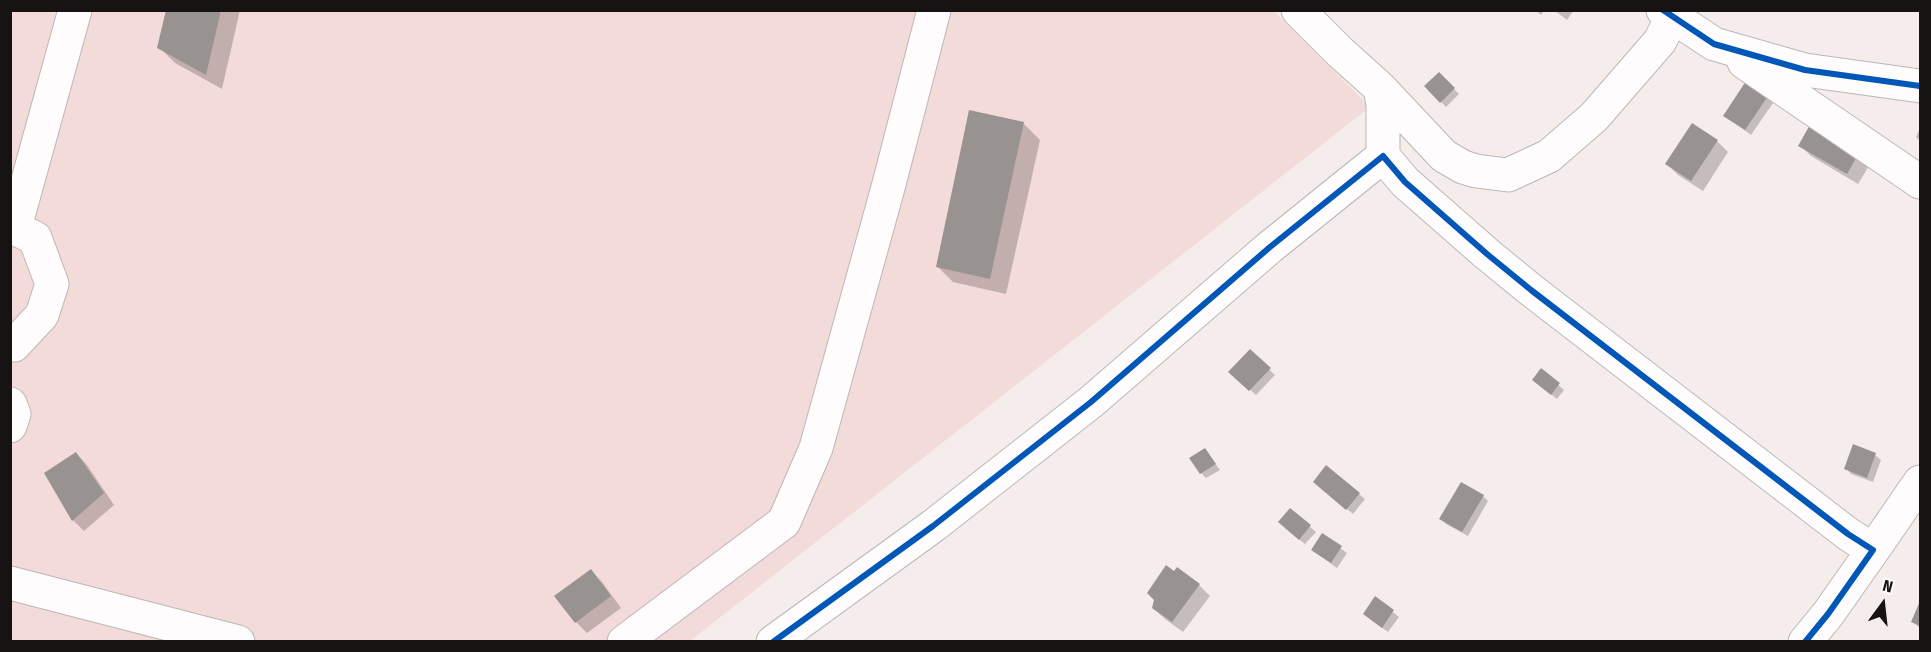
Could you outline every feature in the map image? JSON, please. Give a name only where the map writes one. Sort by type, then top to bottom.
[{"type":"street","points":[[10,345],[14,345],[42,315],[52,284],[35,238],[13,226],[75,10]]},
{"type":"street","points":[[624,642],[784,522],[816,448],[889,184],[934,10]]},
{"type":"street","points":[[1298,10],[1380,88],[1444,156],[1463,167],[1476,171],[1508,175],[1549,156],[1594,117],[1660,41],[1667,14],[1920,182]]},
{"type":"street","points":[[1714,44],[1805,70],[1920,86]]},
{"type":"street","points":[[1380,88],[1383,105],[1383,156],[1405,182],[1486,254],[1531,290],[1848,534],[1873,550]]},
{"type":"street","points":[[773,642],[933,526],[1091,402],[1270,248],[1383,156]]},
{"type":"street","points":[[10,404],[14,414],[10,426]]},
{"type":"street","points":[[1805,642],[1828,614],[1920,482]]},
{"type":"street","points":[[10,583],[238,642]]},
{"type":"shaded area","points":[[10,11],[1274,11],[1370,107],[690,641],[11,641]]},
{"type":"building","points":[[166,10],[221,10],[206,75],[157,48]]},
{"type":"building","points":[[1439,72],[1455,88],[1440,103],[1424,86]]},
{"type":"building","points":[[1746,81],[1768,96],[1745,130],[1723,116]]},
{"type":"building","points":[[969,110],[1024,122],[990,279],[936,267]]},
{"type":"building","points":[[1692,123],[1718,140],[1691,181],[1665,164]]},
{"type":"building","points":[[1811,123],[1860,151],[1847,174],[1798,146]]},
{"type":"building","points":[[1250,349],[1271,368],[1249,391],[1228,372]]},
{"type":"building","points":[[1541,368],[1560,383],[1551,395],[1532,380]]},
{"type":"building","points":[[1853,444],[1876,453],[1867,478],[1844,469]]},
{"type":"building","points":[[1205,448],[1216,464],[1200,474],[1189,458]]},
{"type":"building","points":[[76,452],[104,493],[72,521],[44,473]]},
{"type":"building","points":[[1326,465],[1360,493],[1346,510],[1313,482]]},
{"type":"building","points":[[1461,482],[1484,495],[1462,532],[1439,519]]},
{"type":"building","points":[[1290,508],[1311,525],[1299,540],[1278,522]]},
{"type":"building","points":[[1322,533],[1342,546],[1331,563],[1311,550]]},
{"type":"building","points":[[1166,565],[1174,571],[1177,567],[1200,584],[1172,622],[1152,608],[1154,600],[1147,593]]},
{"type":"building","points":[[591,569],[611,596],[575,623],[554,596]]},
{"type":"building","points":[[1375,596],[1394,610],[1382,628],[1363,614]]},
{"type":"building","points":[[1920,601],[1920,626],[1911,622]]},
{"type":"cycle path","points":[[1663,10],[1714,44],[1805,70],[1920,86]]},
{"type":"cycle path","points":[[773,642],[933,526],[1091,402],[1270,247],[1383,156],[1405,182],[1531,290],[1848,534],[1873,550],[1828,614],[1805,642]]}]
